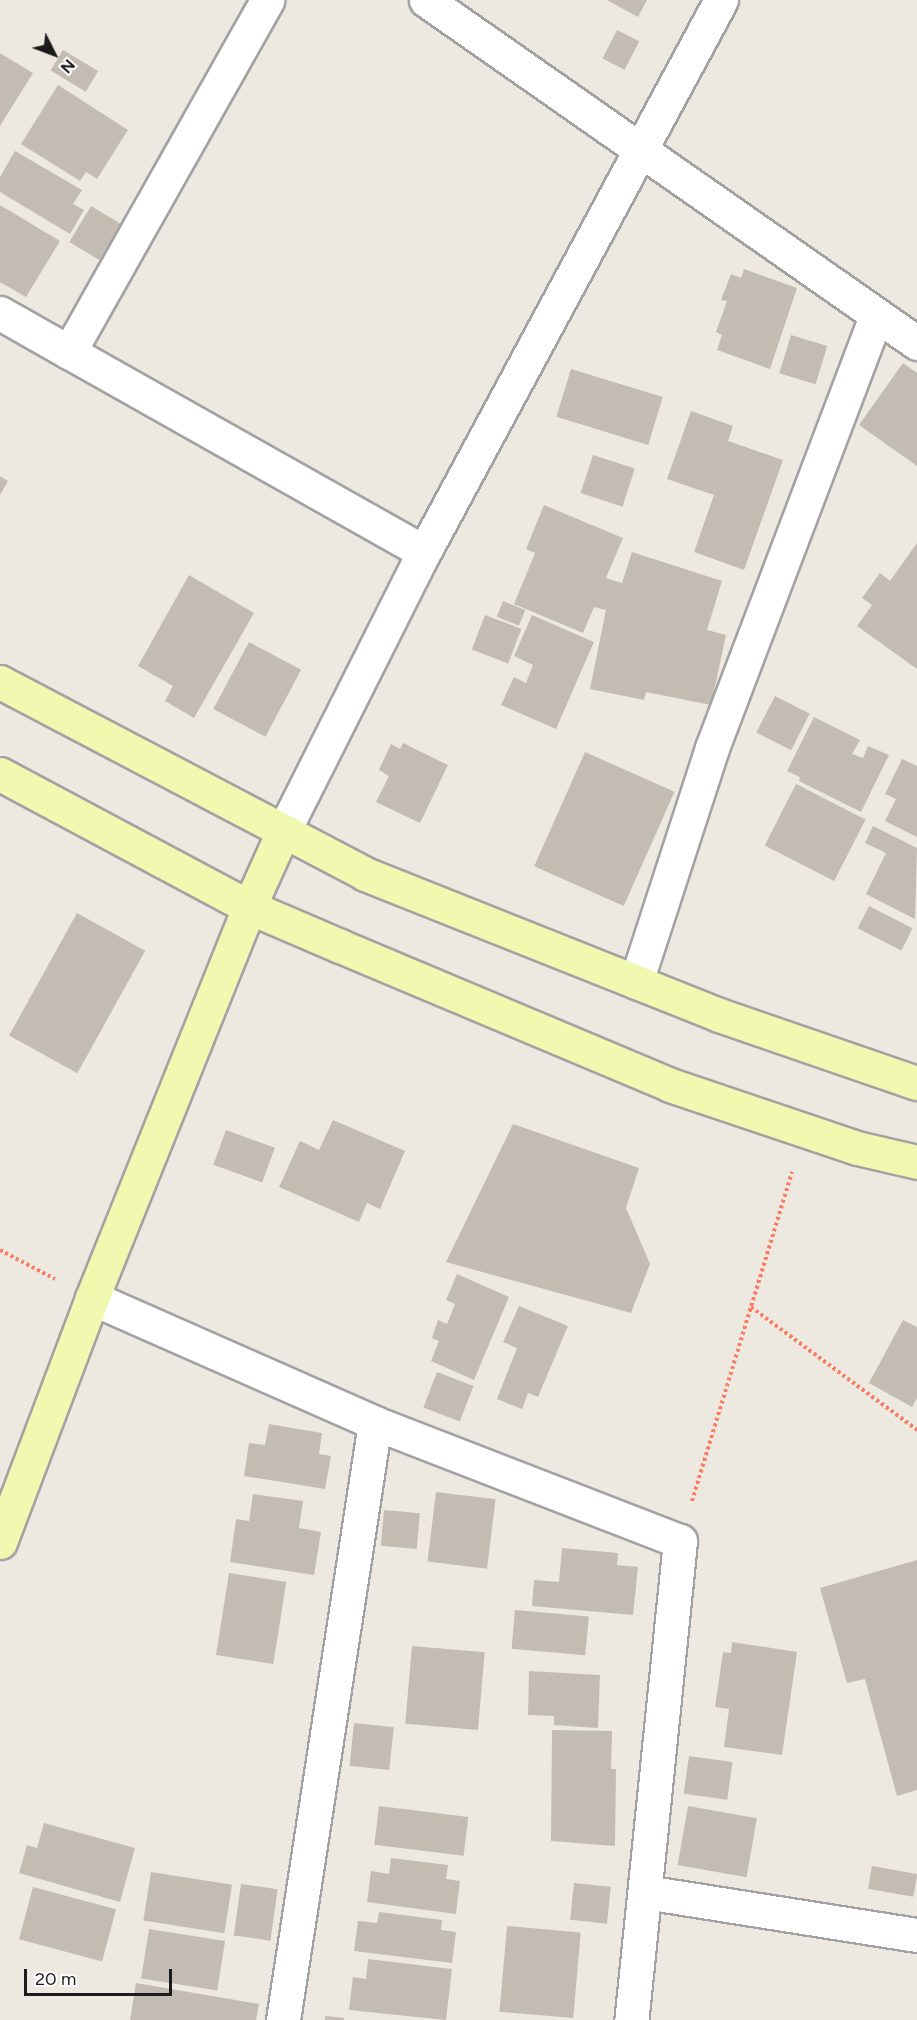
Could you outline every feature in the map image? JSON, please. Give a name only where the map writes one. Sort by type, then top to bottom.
[{"type":"street","points":[[69,352],[267,0]]},
{"type":"street","points":[[426,0],[917,343]]},
{"type":"street","points":[[0,1542],[92,1298],[249,907],[282,834],[424,552],[639,148],[721,0]]},
{"type":"street","points":[[0,313],[424,552]]},
{"type":"street","points":[[636,982],[712,748],[876,316]]},
{"type":"street","points":[[0,682],[282,834],[365,874],[636,982],[917,1083]]},
{"type":"street","points":[[0,774],[249,907],[670,1085],[806,1132],[917,1162]]},
{"type":"street","points":[[92,1298],[375,1423],[680,1540],[631,2020]]},
{"type":"street","points":[[283,2020],[375,1423]]},
{"type":"street","points":[[645,1892],[917,1935]]},
{"type":"path","points":[[680,1540],[806,1132]]},
{"type":"path","points":[[0,1250],[92,1298]]},
{"type":"path","points":[[751,1307],[917,1430]]},
{"type":"building","points":[[607,0],[647,0],[638,17]]},
{"type":"building","points":[[617,30],[639,41],[625,70],[602,59]]},
{"type":"building","points":[[63,50],[98,71],[86,92],[51,71]]},
{"type":"building","points":[[0,53],[33,73],[0,126]]},
{"type":"building","points":[[58,85],[128,130],[97,179],[86,172],[80,181],[21,144]]},
{"type":"building","points":[[15,151],[82,190],[73,204],[84,210],[70,234],[0,192],[0,177]]},
{"type":"building","points":[[0,205],[60,241],[26,297],[0,282]]},
{"type":"building","points":[[91,206],[121,224],[99,260],[69,242]]},
{"type":"building","points":[[744,269],[797,288],[770,369],[717,350],[722,335],[716,332],[727,301],[721,300],[731,274],[741,278]]},
{"type":"building","points":[[791,335],[827,346],[816,384],[779,373]]},
{"type":"building","points":[[903,363],[917,373],[917,466],[859,425]]},
{"type":"building","points":[[571,369],[663,397],[648,445],[556,417]]},
{"type":"building","points":[[691,411],[733,426],[728,441],[783,460],[744,570],[694,552],[714,495],[667,479]]},
{"type":"building","points":[[593,455],[635,469],[622,507],[581,493]]},
{"type":"building","points":[[0,476],[8,481],[0,495]]},
{"type":"building","points":[[544,505],[623,538],[606,578],[622,583],[632,552],[722,581],[707,630],[726,635],[711,705],[646,692],[644,700],[590,689],[606,610],[594,607],[583,633],[514,604],[535,553],[526,549]]},
{"type":"building","points":[[917,543],[917,669],[857,626],[872,605],[862,598],[880,573],[890,581]]},
{"type":"building","points":[[189,575],[254,613],[194,718],[165,701],[173,686],[138,666]]},
{"type":"building","points":[[503,601],[525,610],[519,626],[497,617]]},
{"type":"building","points":[[485,615],[521,629],[508,664],[472,650]]},
{"type":"building","points":[[532,615],[594,642],[556,729],[501,705],[514,677],[526,683],[533,665],[514,656]]},
{"type":"building","points":[[249,642],[301,670],[265,737],[213,709]]},
{"type":"building","points":[[775,696],[810,714],[791,750],[756,733]]},
{"type":"building","points":[[814,717],[860,740],[852,754],[863,758],[868,746],[889,755],[861,812],[799,781],[800,777],[787,771]]},
{"type":"building","points":[[403,743],[448,765],[420,823],[376,802],[389,776],[379,770],[391,744],[400,749]]},
{"type":"building","points":[[585,752],[675,792],[624,906],[534,866]]},
{"type":"building","points":[[902,759],[917,766],[917,837],[885,821],[896,799],[885,794]]},
{"type":"building","points":[[796,784],[865,819],[834,881],[765,845]]},
{"type":"building","points":[[873,826],[917,848],[915,919],[866,894],[886,853],[865,843]]},
{"type":"building","points":[[869,906],[913,928],[901,951],[858,928]]},
{"type":"building","points":[[77,913],[145,951],[77,1073],[9,1035]]},
{"type":"building","points":[[333,1120],[405,1151],[380,1209],[367,1203],[359,1222],[279,1187],[300,1141],[319,1150]]},
{"type":"building","points":[[513,1124],[639,1168],[626,1208],[650,1264],[631,1313],[446,1262]]},
{"type":"building","points":[[226,1130],[275,1148],[262,1183],[213,1165]]},
{"type":"building","points":[[457,1274],[509,1297],[474,1380],[431,1361],[439,1341],[432,1338],[438,1320],[447,1324],[455,1304],[446,1300]]},
{"type":"building","points":[[519,1306],[568,1326],[538,1397],[528,1393],[522,1409],[497,1399],[517,1348],[503,1342]]},
{"type":"building","points":[[903,1320],[917,1327],[917,1398],[912,1407],[869,1383]]},
{"type":"building","points":[[437,1372],[473,1386],[460,1421],[423,1407]]},
{"type":"building","points":[[269,1424],[322,1433],[319,1454],[331,1456],[325,1489],[244,1476],[249,1443],[265,1445]]},
{"type":"building","points":[[436,1492],[496,1499],[487,1569],[427,1561]]},
{"type":"building","points":[[253,1494],[303,1501],[299,1528],[321,1532],[314,1575],[230,1562],[236,1519],[249,1521]]},
{"type":"building","points":[[384,1510],[420,1513],[417,1549],[381,1546]]},
{"type":"building","points":[[562,1548],[618,1553],[617,1565],[638,1567],[633,1615],[532,1606],[534,1580],[559,1582]]},
{"type":"building","points":[[917,1560],[917,1790],[897,1796],[865,1679],[847,1683],[820,1588]]},
{"type":"building","points":[[229,1573],[286,1582],[273,1664],[216,1655]]},
{"type":"building","points":[[515,1610],[589,1616],[585,1655],[512,1649]]},
{"type":"building","points":[[732,1642],[797,1652],[782,1755],[724,1747],[729,1709],[715,1707],[723,1652],[731,1653]]},
{"type":"building","points":[[412,1646],[485,1652],[478,1730],[405,1724]]},
{"type":"building","points":[[529,1671],[600,1675],[598,1728],[554,1725],[554,1716],[528,1715]]},
{"type":"building","points":[[354,1723],[394,1727],[389,1770],[350,1766]]},
{"type":"building","points":[[552,1730],[612,1731],[611,1769],[616,1769],[615,1846],[551,1841]]},
{"type":"building","points":[[689,1756],[733,1762],[727,1800],[684,1794]]},
{"type":"building","points":[[379,1806],[468,1817],[464,1856],[374,1845]]},
{"type":"building","points":[[688,1806],[757,1818],[747,1877],[678,1865]]},
{"type":"building","points":[[44,1823],[135,1848],[120,1902],[19,1873],[27,1845],[37,1848]]},
{"type":"building","points":[[391,1858],[448,1865],[446,1879],[460,1881],[456,1914],[367,1902],[371,1871],[389,1874]]},
{"type":"building","points":[[872,1866],[917,1874],[913,1897],[868,1889]]},
{"type":"building","points":[[151,1872],[232,1885],[224,1933],[143,1920]]},
{"type":"building","points":[[574,1883],[611,1887],[607,1924],[570,1920]]},
{"type":"building","points":[[241,1884],[278,1889],[270,1941],[234,1935]]},
{"type":"building","points":[[33,1887],[116,1909],[102,1961],[19,1939]]},
{"type":"building","points":[[379,1912],[442,1920],[441,1930],[456,1932],[452,1963],[354,1951],[358,1921],[377,1923]]},
{"type":"building","points":[[507,1926],[581,1932],[573,2018],[500,2012]]},
{"type":"building","points":[[149,1929],[225,1941],[217,1990],[141,1978]]},
{"type":"building","points":[[368,1959],[452,1969],[446,2020],[349,2010],[353,1977],[366,1979]]},
{"type":"building","points":[[136,1983],[259,2004],[256,2020],[130,2020]]},
{"type":"building","points":[[325,2016],[344,2018],[344,2020],[325,2020]]}]
